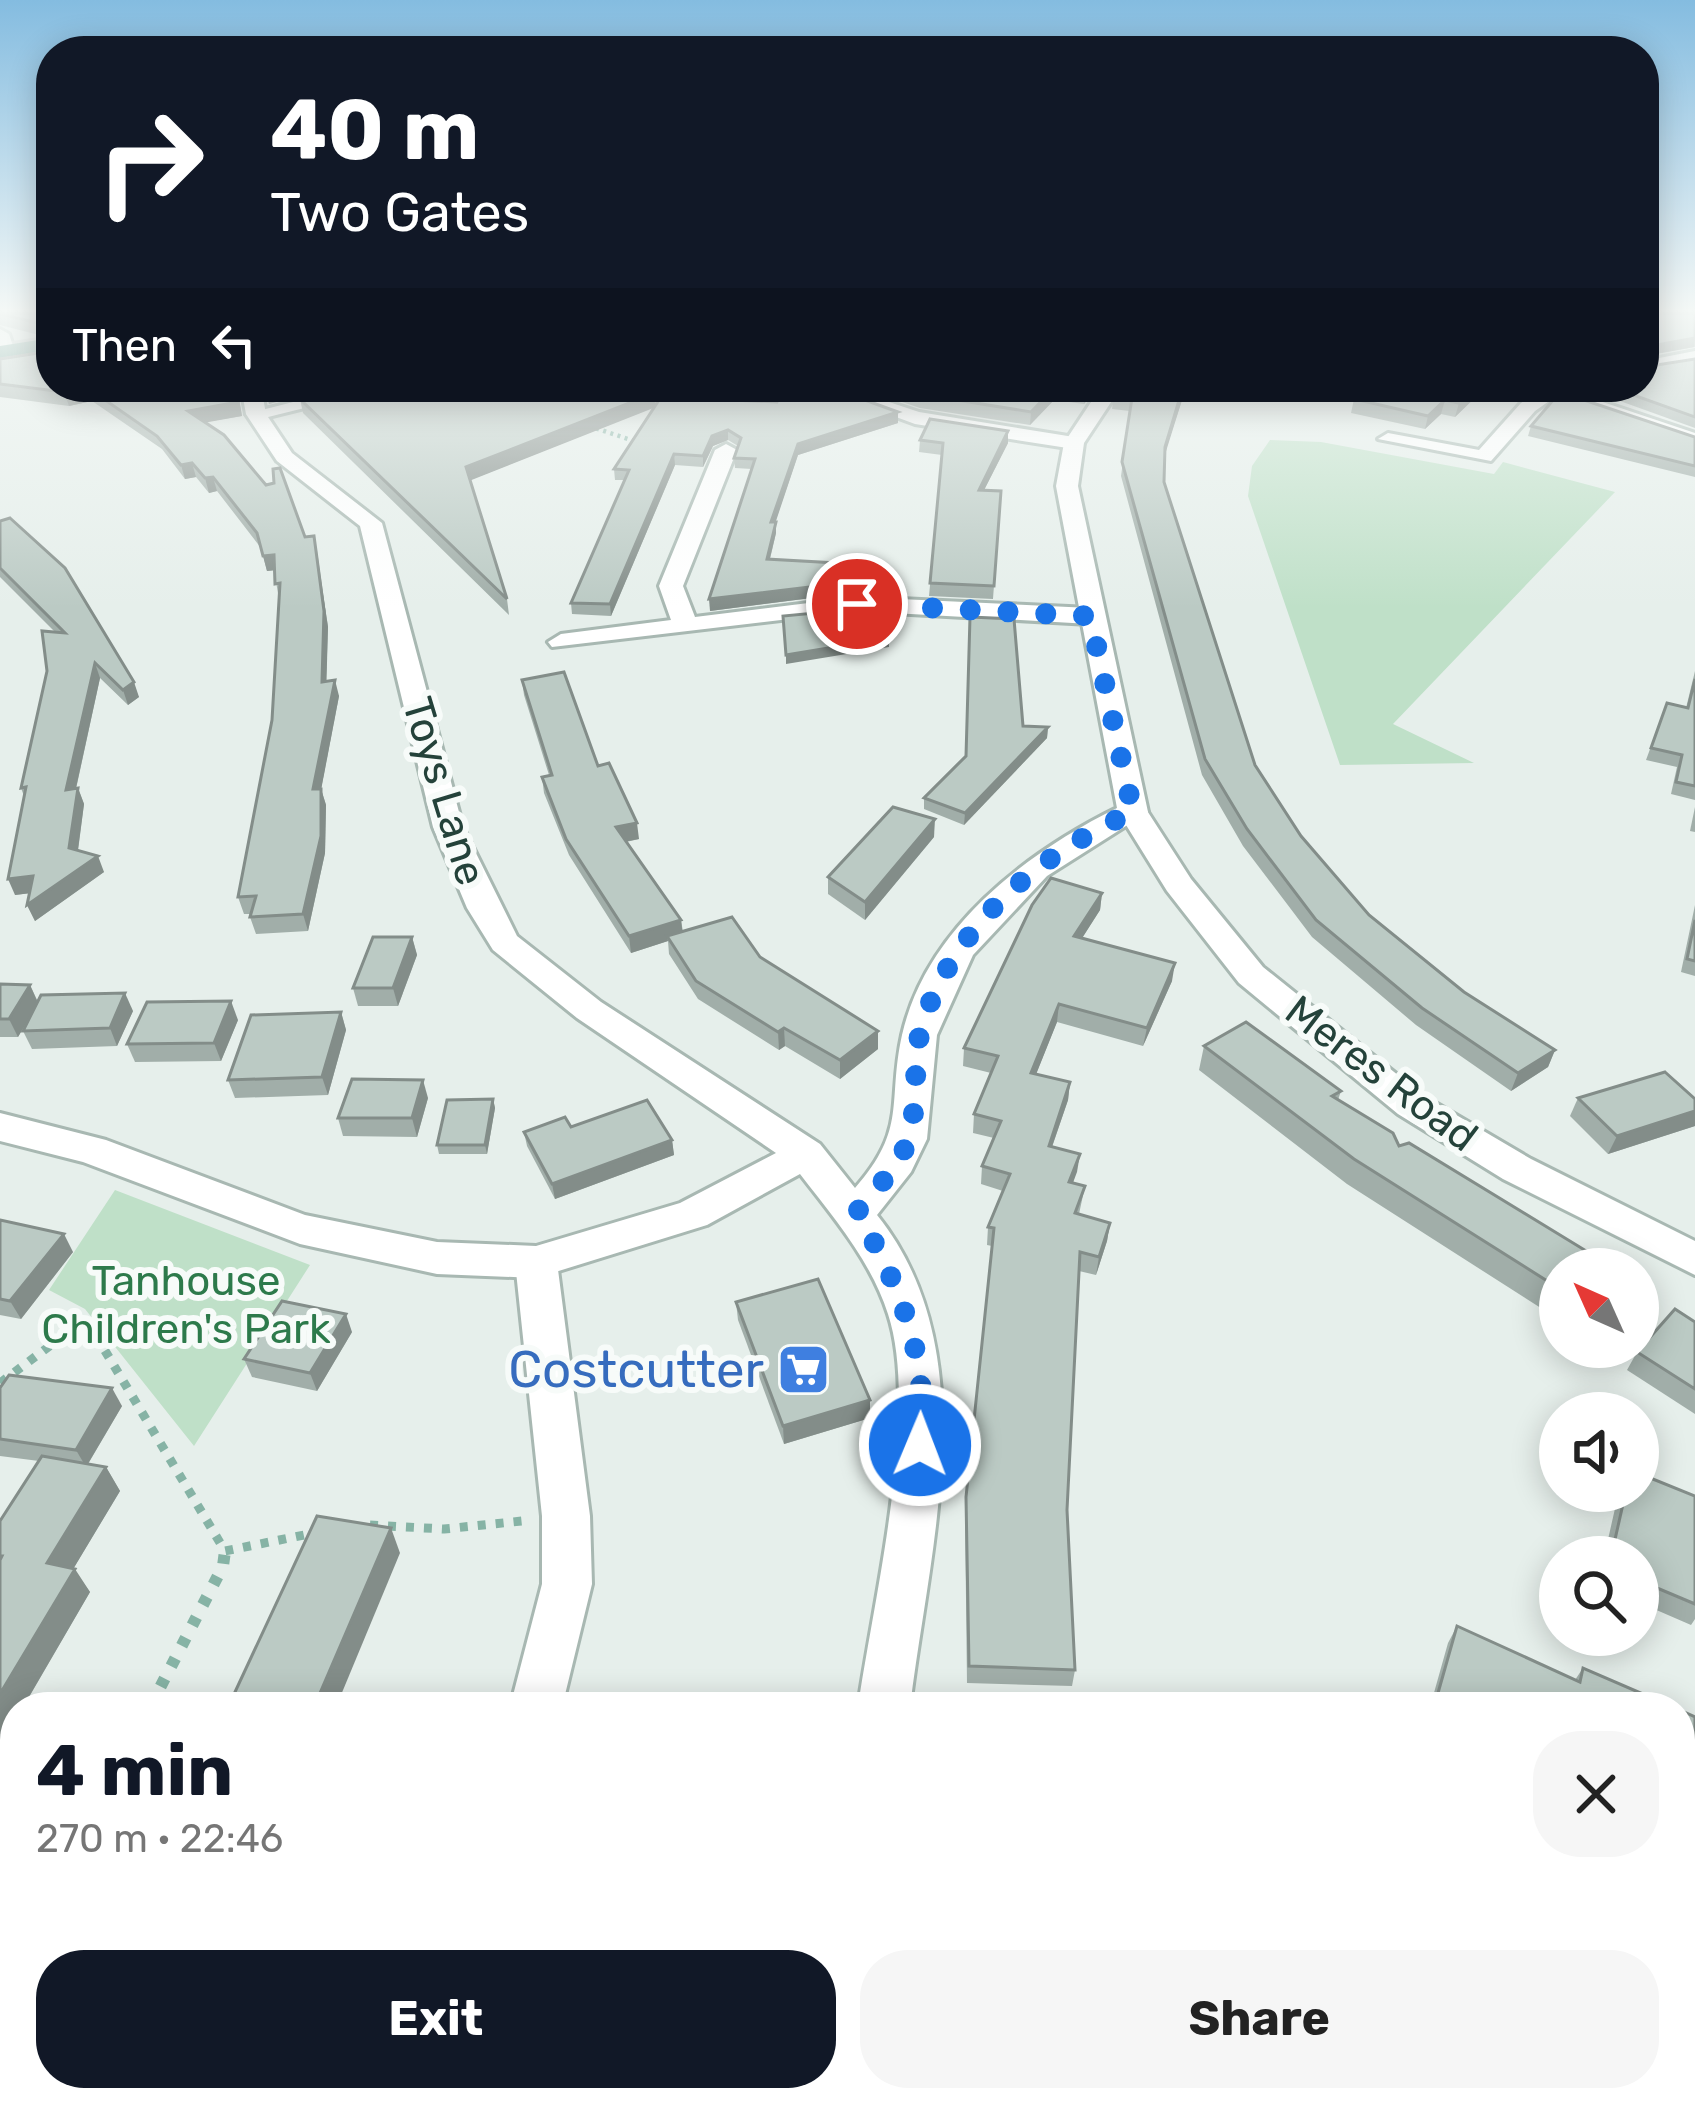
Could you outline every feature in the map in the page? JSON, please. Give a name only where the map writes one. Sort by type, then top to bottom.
[{"type":"street","name":"Toys Lane","points":[[260,412],[284,457],[371,523],[448,827],[483,908],[505,943],[590,1010],[806,1154],[857,1212],[910,1316],[924,1408],[886,1692]]},
{"type":"street","points":[[901,412],[915,418],[1075,443],[1095,412]]},
{"type":"street","points":[[1388,439],[1484,457],[1524,412]]},
{"type":"street","points":[[1616,412],[1695,440]]},
{"type":"street","name":"Meres Road","points":[[1075,443],[1067,486],[1133,812],[1178,884],[1251,975],[1411,1106],[1517,1169],[1695,1259]]},
{"type":"street","points":[[684,622],[671,586],[726,451]]},
{"type":"street","points":[[561,642],[684,622],[857,604],[1090,616]]},
{"type":"street","points":[[857,1212],[904,1152],[923,1021],[958,956],[1009,889],[1070,840],[1133,812]]},
{"type":"street","points":[[0,1127],[92,1150],[300,1229],[436,1258],[536,1262],[693,1214],[806,1154]]},
{"type":"street","points":[[536,1262],[566,1516],[567,1584],[540,1692]]},
{"type":"path","points":[[588,426],[631,442],[726,451]]},
{"type":"path","points":[[0,1383],[86,1319],[225,1551],[223,1566],[158,1692]]},
{"type":"path","points":[[358,1524],[444,1528],[566,1516]]},
{"type":"path","points":[[225,1551],[336,1529]]},
{"type":"green space","points":[[1270,440],[1321,442],[1494,474],[1503,462],[1615,492],[1393,724],[1474,763],[1340,765],[1248,496],[1252,466]]},
{"type":"green space","name":"Tanhouse Children's Park","points":[[115,1190],[310,1265],[194,1446],[85,1309],[49,1290]]},
{"type":"building","points":[[122,412],[189,412],[224,435],[266,485],[274,483],[273,469],[280,468],[305,537],[314,536],[324,611],[322,682],[335,680],[313,789],[321,789],[321,836],[303,914],[250,917],[256,896],[238,897],[272,720],[280,583],[275,584],[274,555],[263,556],[257,533],[213,477],[205,478],[192,463],[181,465],[157,436]]},
{"type":"building","points":[[313,412],[608,412],[466,467],[507,599]]},
{"type":"building","points":[[651,412],[898,412],[798,444],[771,522],[776,522],[767,559],[837,563],[851,582],[709,599],[755,459],[734,458],[741,438],[728,430],[712,436],[703,456],[674,454],[610,604],[571,603],[629,470],[614,469]]},
{"type":"building","points":[[1130,412],[1176,412],[1165,447],[1164,482],[1255,765],[1301,836],[1369,915],[1464,992],[1555,1050],[1518,1073],[1422,1008],[1316,920],[1247,829],[1205,759],[1122,462]]},
{"type":"building","points":[[1543,412],[1619,412],[1695,437],[1695,466],[1531,426]]},
{"type":"building","points":[[930,419],[1008,431],[979,490],[1001,491],[994,586],[930,583],[943,443],[920,440]]},
{"type":"building","points":[[10,518],[65,568],[134,682],[123,690],[95,663],[66,790],[78,788],[69,848],[98,856],[27,905],[33,876],[8,879],[26,787],[21,788],[47,671],[42,631],[65,633],[0,568],[0,521]]},
{"type":"building","points":[[867,608],[889,638],[786,655],[783,616]]},
{"type":"building","points":[[970,617],[1014,619],[1023,726],[1048,727],[965,813],[924,798],[966,756]]},
{"type":"building","points":[[564,672],[598,766],[609,763],[637,823],[616,827],[681,920],[629,936],[566,839],[542,777],[552,775],[522,680]]},
{"type":"building","points":[[1695,679],[1695,786],[1676,782],[1682,755],[1651,748],[1667,703],[1688,708]]},
{"type":"building","points":[[893,807],[935,819],[865,902],[828,877]]},
{"type":"building","points":[[1051,878],[1102,893],[1074,936],[1175,963],[1147,1028],[1059,1004],[1031,1073],[1070,1082],[1049,1146],[1080,1154],[1069,1182],[1085,1186],[1075,1213],[1110,1223],[1099,1257],[1080,1252],[1067,1510],[1075,1670],[969,1666],[966,1497],[994,1228],[988,1227],[1010,1174],[982,1166],[1001,1121],[974,1114],[998,1056],[964,1048],[1032,905]]},
{"type":"building","points":[[732,917],[760,957],[878,1031],[840,1060],[784,1028],[778,1032],[696,981],[667,936]]},
{"type":"building","points":[[1695,920],[1695,961],[1687,959]]},
{"type":"building","points":[[373,937],[412,937],[393,988],[353,988]]},
{"type":"building","points":[[0,984],[30,985],[9,1019],[0,1019]]},
{"type":"building","points":[[125,993],[110,1028],[23,1031],[41,995]]},
{"type":"building","points":[[231,1001],[214,1043],[127,1044],[147,1002]]},
{"type":"building","points":[[341,1012],[322,1077],[228,1080],[251,1015]]},
{"type":"building","points":[[1246,1022],[1341,1091],[1332,1096],[1393,1133],[1399,1146],[1409,1143],[1581,1248],[1539,1248],[1539,1276],[1354,1159],[1204,1046]]},
{"type":"building","points":[[1665,1072],[1695,1099],[1695,1111],[1617,1136],[1578,1098]]},
{"type":"building","points":[[352,1079],[423,1080],[412,1118],[338,1118]]},
{"type":"building","points":[[493,1099],[485,1145],[437,1145],[447,1100]]},
{"type":"building","points":[[647,1100],[672,1140],[552,1184],[524,1132],[565,1117],[571,1127]]},
{"type":"building","points":[[0,1220],[64,1234],[10,1301],[0,1299]]},
{"type":"building","name":"Costcutter","points":[[818,1279],[870,1400],[783,1426],[736,1302]]},
{"type":"building","points":[[282,1301],[346,1314],[310,1373],[244,1359]]},
{"type":"building","points":[[1675,1309],[1695,1322],[1695,1389],[1659,1366],[1659,1327]]},
{"type":"building","points":[[9,1375],[112,1388],[76,1450],[0,1439],[0,1388]]},
{"type":"building","points":[[42,1456],[106,1467],[47,1563],[75,1569],[1,1692],[2,1556],[0,1521]]},
{"type":"building","points":[[1659,1481],[1695,1496],[1695,1604],[1659,1589],[1659,1536],[1616,1536],[1621,1512],[1659,1512]]},
{"type":"building","points":[[317,1516],[391,1528],[320,1692],[235,1692]]},
{"type":"building","points":[[1457,1626],[1580,1682],[1583,1668],[1638,1692],[1438,1692]]},
{"type":"place","name":"Costcutter","points":[[803,1369]]},
{"type":"route","points":[[857,604],[1090,616],[1133,812],[1070,840],[1009,889],[958,956],[923,1021],[904,1152],[857,1212],[910,1316],[924,1408],[920,1445]]}]
